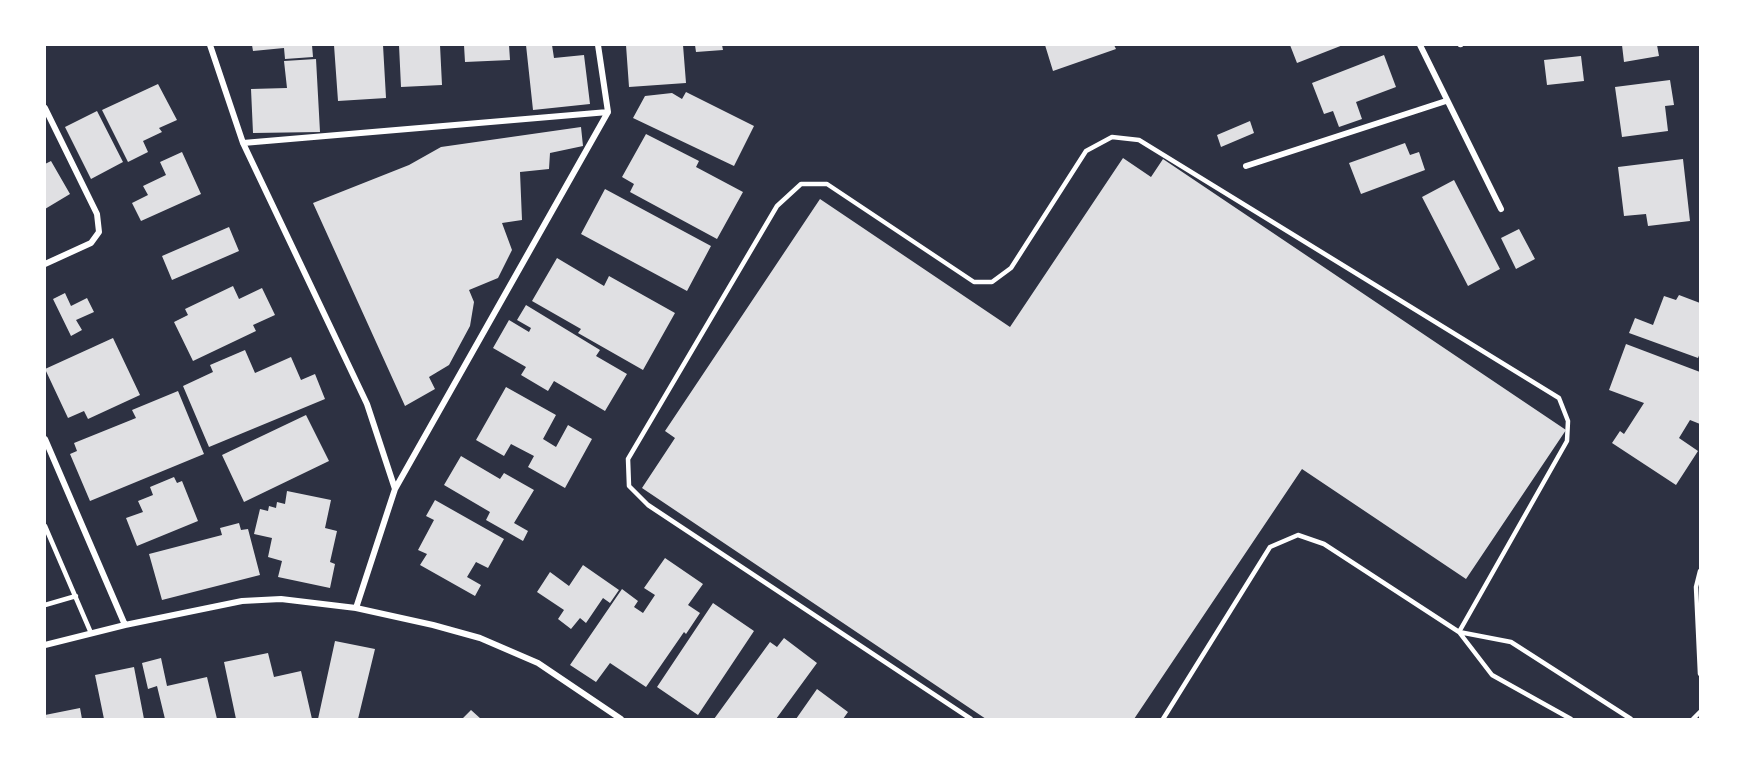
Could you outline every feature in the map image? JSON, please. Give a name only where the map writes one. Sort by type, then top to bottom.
[{"type":"street","points":[[210,45],[243,143],[367,404],[395,489]]},
{"type":"street","points":[[356,608],[395,489],[608,112],[598,45]]},
{"type":"street","points":[[1420,45],[1501,209]]},
{"type":"street","points":[[1246,166],[1446,101]]},
{"type":"street","points":[[45,108],[97,214],[99,232],[91,243],[45,264]]},
{"type":"street","points":[[243,143],[608,112]]},
{"type":"street","points":[[45,439],[125,625]]},
{"type":"street","points":[[45,645],[125,625],[242,601],[281,599],[356,608],[480,638],[538,663],[621,719]]},
{"type":"lane","points":[[971,719],[648,505],[629,486],[628,459],[777,206],[801,184],[827,184],[974,282],[992,282],[1011,268],[1086,152],[1112,137],[1139,140],[1559,398],[1568,421],[1567,441],[1459,632]]},
{"type":"lane","points":[[45,526],[91,633]]},
{"type":"lane","points":[[1163,719],[1270,547],[1298,534],[1324,544],[1459,632],[1492,675],[1571,719]]},
{"type":"lane","points":[[1700,571],[1696,587],[1700,674]]},
{"type":"lane","points":[[45,605],[76,596]]},
{"type":"lane","points":[[1459,632],[1511,642],[1631,719]]},
{"type":"lane","points":[[1693,719],[1700,712]]},
{"type":"building","points":[[252,45],[312,45],[313,57],[285,59],[284,48],[253,51]]},
{"type":"building","points":[[334,45],[383,45],[386,98],[338,101]]},
{"type":"building","points":[[399,45],[440,45],[442,85],[401,87]]},
{"type":"building","points":[[464,45],[509,45],[510,60],[465,62]]},
{"type":"building","points":[[526,45],[552,45],[554,58],[584,55],[590,104],[533,110]]},
{"type":"building","points":[[626,45],[683,45],[686,83],[629,87]]},
{"type":"building","points":[[695,45],[722,45],[723,50],[696,52]]},
{"type":"building","points":[[1045,45],[1114,45],[1116,49],[1053,71]]},
{"type":"building","points":[[1290,45],[1343,45],[1297,63]]},
{"type":"building","points":[[1622,45],[1657,45],[1659,56],[1624,62]]},
{"type":"building","points":[[1384,55],[1396,87],[1356,102],[1362,119],[1339,127],[1333,111],[1324,114],[1312,83]]},
{"type":"building","points":[[1581,56],[1584,81],[1547,85],[1544,60]]},
{"type":"building","points":[[316,59],[320,132],[253,133],[251,89],[287,88],[284,61]]},
{"type":"building","points":[[1670,80],[1674,105],[1665,106],[1668,131],[1622,137],[1615,87]]},
{"type":"building","points":[[158,84],[177,120],[159,128],[162,132],[143,141],[148,152],[128,162],[102,110]]},
{"type":"building","points":[[686,92],[754,126],[734,166],[633,118],[645,96],[672,93],[682,99]]},
{"type":"building","points":[[97,111],[123,162],[91,179],[65,127]]},
{"type":"building","points":[[1250,121],[1254,133],[1221,147],[1217,135]]},
{"type":"building","points":[[581,127],[583,146],[550,153],[549,169],[520,172],[522,220],[502,223],[512,250],[498,278],[469,290],[474,302],[470,326],[449,365],[429,377],[435,389],[405,406],[313,203],[409,165],[441,147]]},
{"type":"building","points":[[646,134],[699,161],[696,167],[743,192],[717,239],[630,192],[634,184],[622,177]]},
{"type":"building","points":[[1405,143],[1410,155],[1419,152],[1425,170],[1361,194],[1349,163]]},
{"type":"building","points":[[182,152],[201,194],[141,221],[132,203],[148,195],[143,186],[166,175],[160,162]]},
{"type":"building","points":[[1123,158],[1151,177],[1163,159],[1566,430],[1466,579],[1302,469],[1134,719],[986,719],[642,488],[675,438],[665,431],[820,199],[1010,327]]},
{"type":"building","points":[[1683,159],[1690,221],[1648,226],[1646,214],[1624,216],[1618,167]]},
{"type":"building","points":[[51,161],[70,194],[45,209],[45,164]]},
{"type":"building","points":[[1454,180],[1500,269],[1468,286],[1422,197]]},
{"type":"building","points":[[605,189],[711,246],[687,291],[581,234]]},
{"type":"building","points":[[229,227],[239,251],[172,280],[162,256]]},
{"type":"building","points":[[1519,229],[1535,259],[1516,269],[1501,238]]},
{"type":"building","points":[[557,258],[604,286],[609,276],[675,313],[643,370],[578,333],[581,329],[532,301]]},
{"type":"building","points":[[233,286],[239,299],[262,288],[275,315],[253,325],[256,331],[193,361],[174,322],[188,315],[185,309]]},
{"type":"building","points":[[65,293],[71,306],[87,298],[94,312],[76,320],[82,330],[71,336],[53,299]]},
{"type":"building","points":[[1679,295],[1700,303],[1700,353],[1698,358],[1629,333],[1635,318],[1653,325],[1664,296],[1676,300]]},
{"type":"building","points":[[526,305],[600,350],[596,356],[627,374],[605,411],[554,381],[548,391],[521,375],[526,367],[493,348],[509,320],[529,332],[531,328],[517,320]]},
{"type":"building","points":[[113,338],[140,395],[88,419],[84,411],[68,418],[45,369]]},
{"type":"building","points":[[1626,344],[1700,372],[1700,424],[1690,420],[1679,438],[1698,451],[1676,485],[1612,443],[1620,431],[1624,434],[1644,403],[1609,390]]},
{"type":"building","points":[[245,350],[255,373],[291,357],[301,380],[315,374],[325,399],[209,447],[183,386],[213,372],[210,365]]},
{"type":"building","points":[[506,387],[556,415],[543,439],[556,447],[568,425],[592,439],[565,488],[528,467],[534,456],[511,444],[504,456],[476,440]]},
{"type":"building","points":[[178,391],[204,454],[90,501],[70,454],[77,451],[74,443],[136,418],[132,410]]},
{"type":"building","points":[[306,415],[329,461],[244,502],[222,455]]},
{"type":"building","points":[[461,456],[500,479],[504,473],[534,490],[514,523],[528,531],[523,541],[486,520],[490,512],[444,485]]},
{"type":"building","points":[[174,477],[177,483],[182,481],[198,521],[137,546],[126,518],[143,512],[138,501],[153,495],[150,487]]},
{"type":"building","points":[[287,491],[331,500],[325,528],[337,531],[330,562],[335,564],[330,588],[278,577],[282,561],[268,557],[272,538],[254,534],[260,509],[268,511],[269,506],[276,508],[277,502],[285,504]]},
{"type":"building","points":[[435,500],[504,539],[488,568],[476,562],[467,577],[481,585],[475,596],[420,565],[427,554],[418,550],[434,520],[426,516]]},
{"type":"building","points":[[239,523],[241,530],[248,529],[260,575],[162,600],[149,554],[222,535],[220,528]]},
{"type":"building","points":[[665,558],[703,584],[688,605],[700,613],[646,687],[610,663],[596,682],[570,665],[622,589],[638,601],[634,607],[643,613],[655,595],[644,588]]},
{"type":"building","points":[[583,565],[619,590],[610,603],[603,598],[586,623],[580,618],[571,629],[558,619],[564,610],[537,592],[550,572],[569,586]]},
{"type":"building","points":[[713,603],[754,631],[698,715],[657,687]]},
{"type":"building","points":[[784,638],[817,663],[776,719],[714,719],[770,642],[777,647]]},
{"type":"building","points":[[335,641],[375,649],[358,719],[318,719]]},
{"type":"building","points":[[268,653],[274,677],[301,671],[312,719],[236,719],[224,662]]},
{"type":"building","points":[[161,658],[167,686],[207,677],[217,719],[165,719],[157,686],[148,689],[142,663]]},
{"type":"building","points":[[134,667],[144,719],[104,719],[95,675]]},
{"type":"building","points":[[817,689],[848,712],[843,719],[796,719]]},
{"type":"building","points":[[80,708],[82,719],[45,719],[45,715]]},
{"type":"building","points":[[471,710],[481,719],[462,719]]}]
